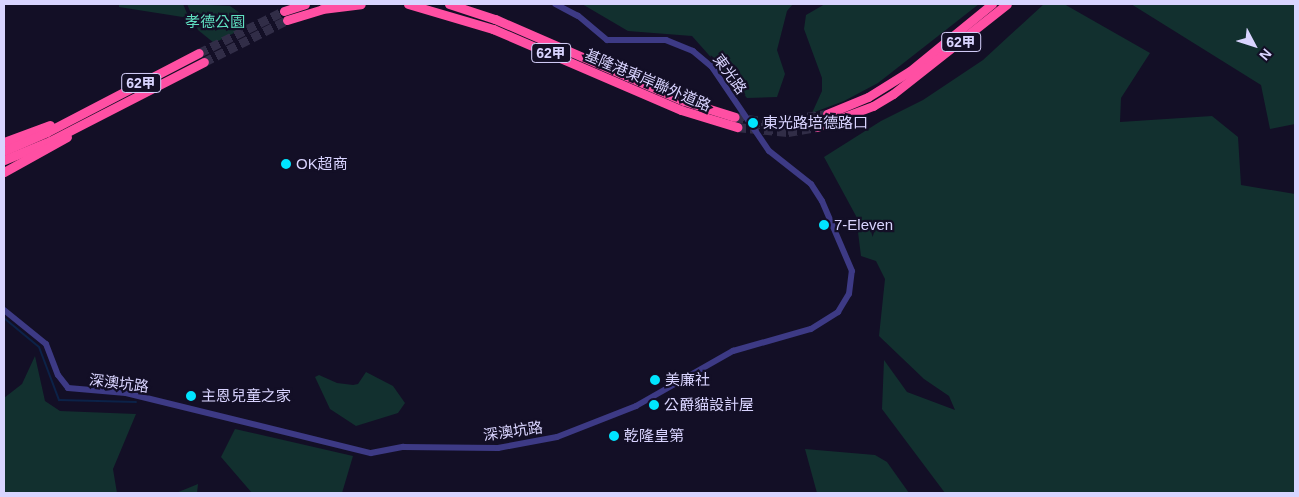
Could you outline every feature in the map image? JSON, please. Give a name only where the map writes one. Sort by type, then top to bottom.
[{"type":"highway","points":[[285,16],[304,7],[362,4]]},
{"type":"highway","name":"基隆港東岸聯外道路","points":[[408,4],[418,5],[493,28],[737,127]]},
{"type":"highway","name":"基隆港東岸聯外道路","points":[[449,4],[495,19],[682,106],[735,117]]},
{"type":"highway","name":"62甲","points":[[827,114],[913,75],[992,4]]},
{"type":"highway","name":"62甲","points":[[817,127],[873,106],[1006,4]]},
{"type":"highway","name":"62甲","points":[[4,151],[200,53]]},
{"type":"highway","name":"62甲","points":[[4,160],[90,120],[204,62]]},
{"type":"highway","points":[[4,142],[83,113]]},
{"type":"highway","points":[[4,172],[60,143],[90,120]]},
{"type":"street","name":"東光路","points":[[555,4],[578,16],[607,40],[666,40],[693,51],[712,68],[762,142]]},
{"type":"street","name":"深澳坑路","points":[[4,310],[43,341],[63,382],[74,390],[126,393],[370,454],[403,448],[498,448],[531,444],[636,406],[733,351],[811,329],[831,318],[845,303],[852,285],[852,271],[822,201],[811,184],[769,151],[762,142]]},
{"type":"green space","points":[[119,4],[183,4],[189,18],[119,7]]},
{"type":"green space","name":"孝德公園","points":[[187,4],[230,6],[240,13],[248,26],[214,43],[198,30]]},
{"type":"green space","points":[[582,4],[793,4],[787,11],[777,50],[785,74],[777,97],[747,98],[692,36],[628,31]]},
{"type":"green space","points":[[825,4],[979,4],[878,83],[844,101],[812,113],[822,91],[822,78],[804,29],[806,15]]},
{"type":"green space","points":[[1044,4],[1064,4],[1150,53],[1121,98],[1120,122],[1212,116],[1238,137],[1241,185],[1295,194],[1295,493],[945,493],[882,409],[884,360],[907,392],[955,410],[949,396],[924,379],[879,336],[885,279],[876,261],[861,256],[856,216],[824,157],[881,121],[923,100],[983,60]]},
{"type":"green space","points":[[1131,4],[1295,4],[1295,124],[1270,129],[1261,85]]},
{"type":"green space","points":[[35,356],[45,401],[60,411],[136,414],[113,469],[117,493],[4,493],[4,398],[22,384]]},
{"type":"green space","points":[[366,372],[393,386],[405,403],[398,413],[356,426],[330,409],[315,377],[319,375],[337,383],[353,385],[358,384]]},
{"type":"green space","points":[[235,429],[353,456],[342,493],[252,493],[221,457]]},
{"type":"green space","points":[[805,449],[875,455],[887,462],[909,493],[817,493]]},
{"type":"green space","points":[[198,484],[197,493],[176,493]]},
{"type":"waterway","points":[[4,318],[39,347],[59,400],[136,402]]},
{"type":"tunnel","points":[[199,53],[284,11]]},
{"type":"tunnel","points":[[204,62],[287,20]]},
{"type":"tunnel","points":[[735,117],[767,122],[827,114]]},
{"type":"tunnel","points":[[737,127],[788,132],[817,127]]},
{"type":"place","name":"東光路培德路口","points":[[753,123]]},
{"type":"place","name":"OK超商","points":[[286,164]]},
{"type":"place","name":"7-Eleven","points":[[824,225]]},
{"type":"place","name":"美廉社","points":[[655,380]]},
{"type":"place","name":"主恩兒童之家","points":[[191,396]]},
{"type":"place","name":"公爵貓設計屋","points":[[654,405]]},
{"type":"place","name":"乾隆皇第","points":[[614,436]]}]
